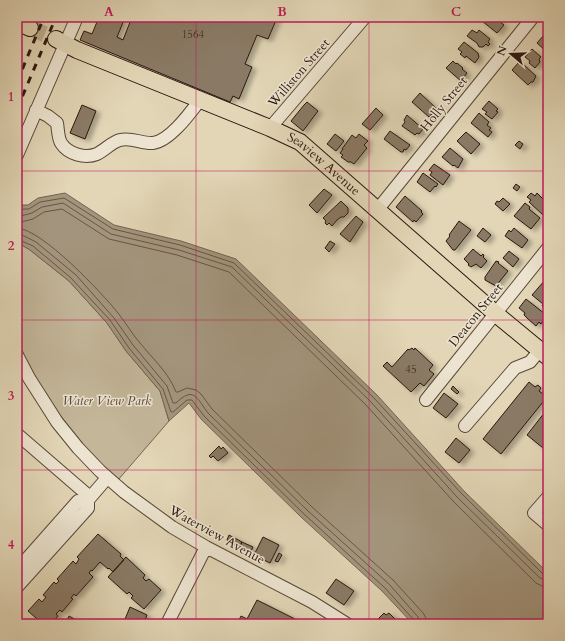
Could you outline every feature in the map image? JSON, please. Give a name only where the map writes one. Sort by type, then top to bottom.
[{"type":"main road","name":"Seaview Avenue","points":[[60,42],[270,128],[300,142],[496,314],[544,354]]},
{"type":"street","points":[[17,155],[36,110],[60,42],[77,17]]},
{"type":"street","name":"Holly Street","points":[[378,209],[533,17]]},
{"type":"street","name":"Williston Street","points":[[270,128],[359,19]]},
{"type":"street","points":[[36,110],[57,122],[61,143],[68,150],[76,154],[86,156],[95,155],[105,150],[118,140],[128,138],[154,143],[168,136],[179,127],[200,100]]},
{"type":"street","name":"Deacon Street","points":[[426,400],[548,248]]},
{"type":"street","points":[[465,426],[515,368],[544,354]]},
{"type":"street","name":"Waterview Avenue","points":[[17,355],[28,378],[57,422],[78,448],[107,478],[124,492],[172,527],[206,547],[312,602],[347,624]]},
{"type":"street","points":[[17,434],[89,499]]},
{"type":"street","points":[[17,587],[88,508],[89,499],[107,478]]},
{"type":"street","points":[[548,496],[534,513],[548,525]]},
{"type":"street","points":[[17,570],[78,501],[89,499]]},
{"type":"street","points":[[167,624],[206,547]]},
{"type":"green space","name":"Water View Park","points":[[17,242],[30,250],[69,281],[107,323],[126,351],[160,391],[169,421],[118,480],[86,448],[56,410],[35,378],[24,356],[17,339]]},
{"type":"water","points":[[65,193],[114,225],[181,241],[236,259],[377,395],[464,491],[548,573],[548,624],[413,624],[382,591],[301,517],[201,419],[189,403],[169,421],[160,391],[126,351],[107,323],[69,281],[30,250],[17,242],[17,209],[23,205],[28,205],[38,198]]},
{"type":"building","points":[[99,17],[117,17],[124,20],[117,37],[123,40],[132,17],[277,18],[268,39],[257,35],[245,64],[252,67],[239,99],[233,96],[230,102],[80,40],[84,31],[92,34]]},
{"type":"building","points":[[477,17],[494,17],[504,25],[497,33]]},
{"type":"building","points":[[472,30],[477,33],[479,30],[490,39],[488,42],[490,44],[488,46],[486,44],[483,47],[479,47],[477,43],[467,36]]},
{"type":"building","points":[[544,35],[548,38],[547,52],[537,43]]},
{"type":"building","points":[[464,42],[478,53],[479,57],[475,63],[466,56],[465,58],[460,54],[462,52],[458,49]]},
{"type":"building","points":[[532,49],[541,57],[539,59],[540,62],[535,68],[525,57]]},
{"type":"building","points":[[453,61],[467,73],[461,81],[446,68]]},
{"type":"building","points":[[519,62],[536,76],[533,82],[528,85],[512,70]]},
{"type":"building","points":[[420,93],[437,109],[429,117],[412,102]]},
{"type":"building","points":[[489,101],[498,109],[496,111],[498,112],[492,119],[485,114],[487,112],[482,109]]},
{"type":"building","points":[[307,102],[318,111],[303,131],[291,121]]},
{"type":"building","points":[[82,105],[96,111],[85,139],[70,133]]},
{"type":"building","points":[[376,108],[383,115],[370,130],[362,124]]},
{"type":"building","points":[[479,113],[489,122],[487,125],[491,128],[489,130],[492,132],[488,137],[471,123]]},
{"type":"building","points":[[407,115],[423,129],[419,134],[417,133],[415,135],[402,126]]},
{"type":"building","points":[[390,131],[410,145],[406,150],[404,149],[403,152],[401,152],[384,139]]},
{"type":"building","points":[[466,132],[480,144],[471,154],[457,141]]},
{"type":"building","points":[[335,134],[344,141],[336,151],[327,144]]},
{"type":"building","points":[[359,134],[368,141],[364,145],[367,148],[354,164],[341,157],[343,155],[340,153],[352,135],[356,138]]},
{"type":"building","points":[[519,141],[523,144],[520,149],[515,145]]},
{"type":"building","points":[[450,148],[463,159],[458,168],[442,157]]},
{"type":"building","points":[[434,164],[450,175],[443,185],[430,175],[432,172],[429,170]]},
{"type":"building","points":[[423,173],[438,184],[430,192],[417,182]]},
{"type":"building","points":[[516,184],[520,187],[517,191],[513,188]]},
{"type":"building","points":[[324,189],[332,195],[317,213],[309,205]]},
{"type":"building","points":[[531,193],[535,196],[537,193],[548,206],[548,209],[543,215],[529,202],[531,200],[527,197]]},
{"type":"building","points":[[405,196],[422,211],[421,212],[423,214],[416,222],[414,220],[413,222],[396,207]]},
{"type":"building","points":[[503,198],[510,204],[503,211],[495,204]]},
{"type":"building","points":[[341,201],[348,208],[348,213],[344,217],[337,220],[332,226],[329,223],[327,225],[323,218]]},
{"type":"building","points":[[525,203],[530,207],[529,209],[540,218],[531,229],[514,216]]},
{"type":"building","points":[[356,216],[363,222],[350,242],[340,234]]},
{"type":"building","points":[[459,221],[471,230],[455,250],[453,250],[446,241]]},
{"type":"building","points":[[483,228],[491,235],[485,242],[477,236]]},
{"type":"building","points":[[514,228],[528,240],[522,248],[505,236],[509,230],[511,232]]},
{"type":"building","points":[[330,241],[335,244],[329,252],[325,248]]},
{"type":"building","points":[[473,249],[481,256],[483,254],[483,257],[487,261],[481,268],[476,264],[471,267],[464,259]]},
{"type":"building","points":[[509,251],[519,259],[513,267],[503,258]]},
{"type":"building","points":[[496,261],[508,271],[496,286],[485,280],[485,277]]},
{"type":"building","points":[[545,280],[548,282],[548,310],[532,295]]},
{"type":"building","points":[[526,299],[545,314],[544,315],[546,317],[541,324],[539,322],[536,326],[519,308]]},
{"type":"building","points":[[412,348],[414,350],[415,348],[433,365],[429,370],[434,374],[424,386],[420,383],[411,392],[383,366],[387,362],[392,367],[408,349],[409,350]]},
{"type":"building","points":[[529,382],[535,387],[538,385],[541,388],[539,391],[547,397],[501,454],[483,439]]},
{"type":"building","points":[[453,386],[459,392],[457,394],[451,389]]},
{"type":"building","points":[[444,393],[458,404],[446,418],[433,408]]},
{"type":"building","points":[[548,408],[548,452],[527,435]]},
{"type":"building","points":[[456,438],[470,450],[459,463],[445,452]]},
{"type":"building","points":[[219,446],[221,449],[223,447],[228,453],[218,461],[213,456],[211,458],[209,456]]},
{"type":"building","points":[[98,534],[121,554],[120,556],[124,560],[113,572],[100,562],[89,573],[93,577],[76,596],[74,594],[71,598],[73,599],[62,612],[60,610],[56,614],[58,616],[51,624],[43,624],[28,611],[39,599],[42,602],[46,597],[43,595],[54,582],[56,584],[59,581],[57,579],[73,561],[76,564],[79,559],[77,557]]},
{"type":"building","points":[[229,535],[242,542],[239,547],[227,540]]},
{"type":"building","points":[[263,537],[279,545],[270,563],[254,555]]},
{"type":"building","points":[[242,542],[253,547],[249,555],[239,550]]},
{"type":"building","points":[[279,553],[282,555],[278,562],[275,561]]},
{"type":"building","points":[[126,557],[145,575],[143,578],[146,581],[149,579],[161,590],[144,609],[131,598],[133,596],[129,592],[127,594],[108,577]]},
{"type":"building","points":[[336,579],[354,591],[344,605],[326,593]]},
{"type":"building","points":[[257,600],[295,619],[293,624],[237,624],[241,616],[247,619]]},
{"type":"building","points":[[130,607],[147,615],[145,620],[148,621],[146,624],[123,624]]},
{"type":"building","points":[[384,613],[386,615],[389,613],[400,624],[375,624],[374,623]]},
{"type":"building","points":[[69,616],[80,622],[81,621],[87,624],[65,624]]},
{"type":"tunnel","points":[[30,28],[56,39]]},
{"type":"railway","points":[[17,82],[44,17]]},
{"type":"railway","points":[[17,109],[56,17]]}]
